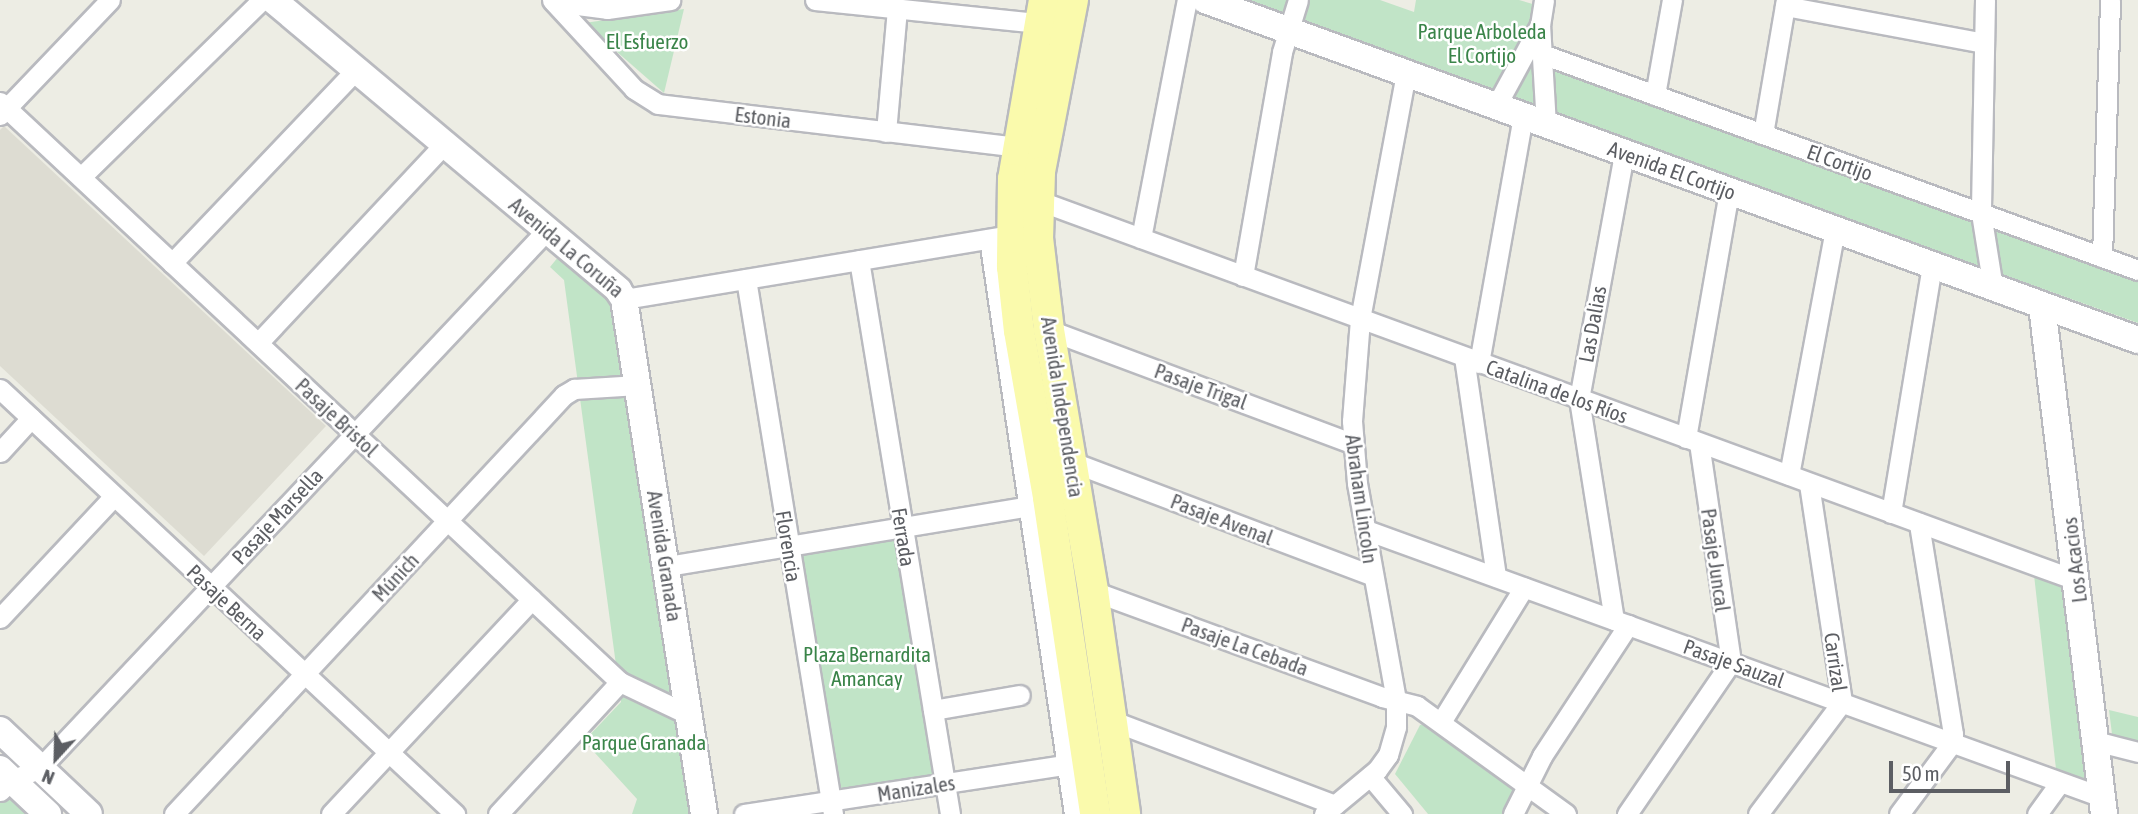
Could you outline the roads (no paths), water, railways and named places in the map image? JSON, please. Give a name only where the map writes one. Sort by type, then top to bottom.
[{"type":"main road","name":"Avenida Independencia","points":[[1073,0],[1046,136],[1037,200],[1039,255],[1114,721],[1125,814]]},
{"type":"main road","name":"Avenida Independencia","points":[[1041,12],[1000,237],[1019,331],[1078,763],[1095,814]]},
{"type":"street","points":[[2,108],[110,0]]},
{"type":"street","points":[[81,177],[262,0]]},
{"type":"street","name":"Avenida La Coruña","points":[[273,0],[618,290],[624,299],[1000,237]]},
{"type":"street","points":[[553,1],[607,9],[670,0]]},
{"type":"street","points":[[816,0],[897,8],[1041,12]]},
{"type":"street","points":[[1141,238],[1187,0]]},
{"type":"street","name":"Avenida El Cortijo","points":[[1205,0],[2138,340]]},
{"type":"street","points":[[1243,276],[1289,30],[1298,0]]},
{"type":"street","points":[[1496,577],[1472,360],[1535,120],[1542,54],[1540,24],[1544,0]]},
{"type":"street","points":[[1655,95],[1672,0]]},
{"type":"street","points":[[1985,0],[1981,213],[1993,288]]},
{"type":"street","points":[[2102,257],[2110,0]]},
{"type":"street","name":"Estonia","points":[[553,1],[634,89],[650,101],[1018,147]]},
{"type":"street","points":[[1763,134],[1786,3],[1984,43]]},
{"type":"street","points":[[886,132],[897,8]]},
{"type":"street","points":[[1496,106],[1540,24]]},
{"type":"street","name":"El Cortijo","points":[[1542,54],[2138,270]]},
{"type":"street","points":[[172,263],[356,70]]},
{"type":"street","name":"Abraham Lincoln","points":[[1330,809],[1370,776],[1391,747],[1396,727],[1396,700],[1352,443],[1360,319],[1406,73]]},
{"type":"street","name":"Pasaje Bristol","points":[[2,108],[81,177],[620,682],[687,714]]},
{"type":"street","points":[[258,342],[444,144]]},
{"type":"street","name":"Las Dalias","points":[[1621,622],[1579,399],[1624,153]]},
{"type":"street","name":"Pasaje Juncal","points":[[1729,191],[1692,440],[1731,662]]},
{"type":"street","name":"Catalina de los Ríos","points":[[1037,200],[2076,580]]},
{"type":"street","name":"Pasaje Marsella","points":[[4,780],[40,768],[547,230]]},
{"type":"street","points":[[1788,475],[1835,230]]},
{"type":"street","name":"Avenida Independencia","points":[[1000,237],[1029,506],[1078,763],[1074,814]]},
{"type":"street","name":"Ferrada","points":[[859,260],[950,814]]},
{"type":"street","points":[[1891,513],[1932,265]]},
{"type":"street","name":"Florencia","points":[[746,279],[832,807]]},
{"type":"street","name":"Avenida Granada","points":[[624,299],[704,814]]},
{"type":"street","name":"Los Acacios","points":[[2042,306],[2103,806]]},
{"type":"street","name":"Pasaje Trigal","points":[[1049,330],[1352,443]]},
{"type":"street","name":"Múnich","points":[[174,814],[569,391],[638,385]]},
{"type":"street","name":"Pasaje Berna","points":[[0,389],[455,814]]},
{"type":"street","points":[[0,452],[31,418]]},
{"type":"street","name":"Pasaje Avenal","points":[[1072,462],[1373,576]]},
{"type":"street","name":"Carrizal","points":[[1758,814],[1842,702],[1809,483]]},
{"type":"street","points":[[0,618],[114,496]]},
{"type":"street","points":[[667,566],[1029,506]]},
{"type":"street","points":[[1899,814],[1952,743],[1953,727],[1919,523]]},
{"type":"street","name":"Pasaje Sauzal","points":[[1366,530],[2060,782],[2103,806]]},
{"type":"street","points":[[1441,722],[1524,587]]},
{"type":"street","name":"Pasaje La Cebada","points":[[1093,591],[1417,706],[1566,814]]},
{"type":"street","points":[[331,814],[532,599]]},
{"type":"street","points":[[1513,814],[1542,756],[1621,622]]},
{"type":"street","points":[[1627,814],[1731,662]]},
{"type":"street","points":[[498,814],[620,682]]},
{"type":"street","points":[[933,710],[1020,695]]},
{"type":"street","points":[[1114,721],[1330,809]]},
{"type":"street","points":[[0,730],[89,814]]},
{"type":"street","points":[[2095,741],[2138,752]]},
{"type":"street","name":"Manizales","points":[[744,814],[832,807],[945,783],[1078,763]]},
{"type":"street","points":[[1370,776],[1402,814]]},
{"type":"street","points":[[4,780],[48,814]]},
{"type":"street","points":[[2037,814],[2060,782]]},
{"type":"park label","name":"El Esfuerzo","points":[[647,41]]},
{"type":"park label","name":"Parque Arboleda El Cortijo","points":[[1482,43]]},
{"type":"park label","name":"Plaza Bernardita Amancay","points":[[867,666]]},
{"type":"park label","name":"Parque Granada","points":[[644,742]]}]
